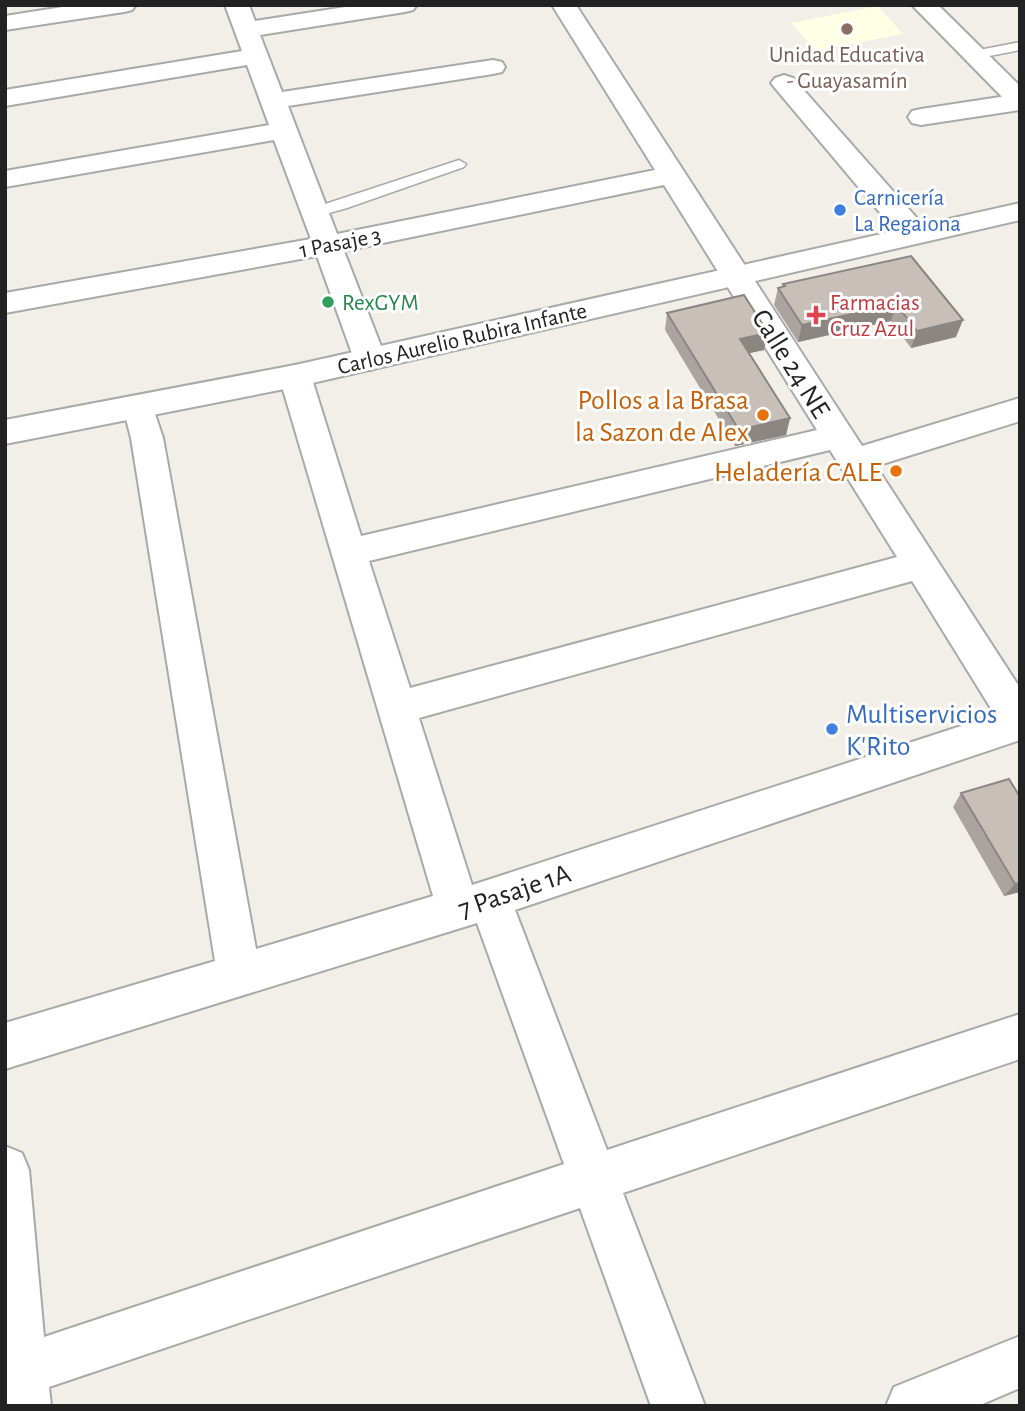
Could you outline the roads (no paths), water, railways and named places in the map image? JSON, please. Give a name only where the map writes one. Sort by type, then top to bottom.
[{"type":"street","points":[[5,23],[124,5]]},
{"type":"street","points":[[370,359],[241,18],[405,5]]},
{"type":"street","name":"Calle 24 NE","points":[[564,5],[1020,722]]},
{"type":"street","points":[[924,5],[1020,101]]},
{"type":"street","points":[[5,98],[256,56]]},
{"type":"street","points":[[272,101],[493,67]]},
{"type":"street","points":[[784,83],[891,208],[916,233]]},
{"type":"street","points":[[921,117],[1020,101]]},
{"type":"street","points":[[5,179],[284,130]]},
{"type":"street","name":"1 Pasaje 3","points":[[5,303],[327,245],[673,175]]},
{"type":"street","name":"Carlos Aurelio Rubira Infante","points":[[5,432],[295,376],[1020,211]]},
{"type":"street","points":[[295,376],[397,708],[474,903],[592,1179],[678,1406]]},
{"type":"street","points":[[139,407],[147,438],[240,974]]},
{"type":"street","points":[[349,552],[845,449],[1020,409]]},
{"type":"street","points":[[397,708],[920,565]]},
{"type":"street","name":"7 Pasaje 1A","points":[[5,1046],[474,903],[1020,722]]},
{"type":"street","points":[[5,1170],[17,1384],[592,1179],[1020,1036]]},
{"type":"street","points":[[913,1406],[1020,1362]]},
{"type":"lane","points":[[974,55],[1020,46]]},
{"type":"lane","points":[[314,212],[342,205],[459,164]]},
{"type":"place","name":"Unidad Educativa - Guayasamín","points":[[847,29]]},
{"type":"place","name":"Carnicería La Regaiona","points":[[840,210]]},
{"type":"place","name":"RexGYM","points":[[328,302]]},
{"type":"place","name":"Farmacias Cruz Azul","points":[[816,315]]},
{"type":"place","name":"Pollos a la Brasa la Sazon de Alex","points":[[763,415]]},
{"type":"place","name":"Heladería CALE","points":[[896,471]]},
{"type":"place","name":"Multiservicios K'Rito","points":[[832,729]]}]
